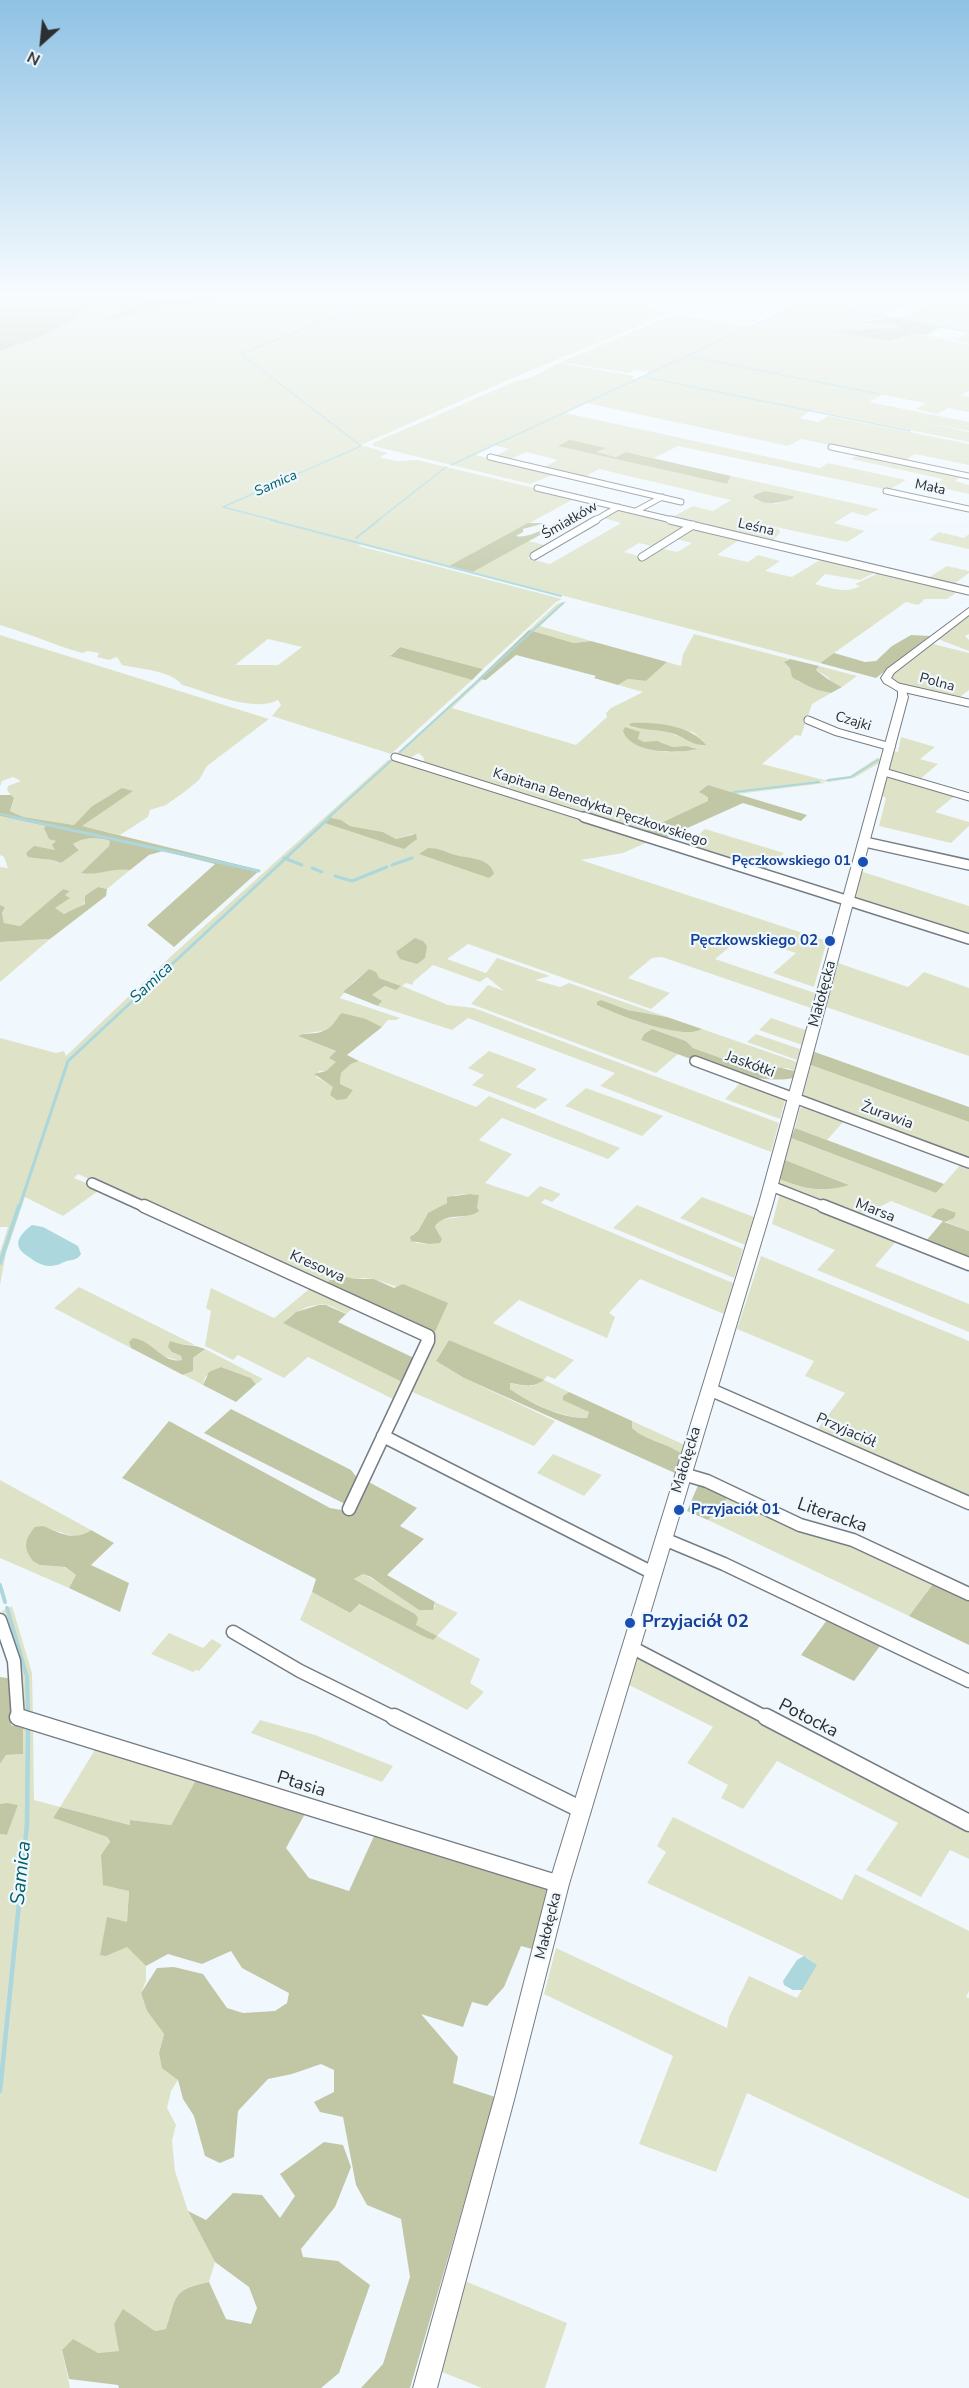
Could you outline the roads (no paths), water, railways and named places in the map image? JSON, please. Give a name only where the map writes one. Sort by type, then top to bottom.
[{"type":"street","points":[[831,447],[969,476]]},
{"type":"street","points":[[490,457],[681,502]]},
{"type":"street","name":"Leśna","points":[[560,474],[537,488],[969,591]]},
{"type":"street","name":"Mała","points":[[886,491],[969,509]]},
{"type":"street","points":[[636,511],[662,497]]},
{"type":"street","name":"Śmiałków","points":[[534,556],[618,507]]},
{"type":"street","points":[[642,557],[693,525]]},
{"type":"street","name":"Małołęcka","points":[[425,2388],[505,2096],[559,1884],[771,1186],[891,747],[903,692],[886,679],[890,671],[969,612]]},
{"type":"street","name":"Polna","points":[[898,687],[911,688],[969,704]]},
{"type":"street","name":"Czajki","points":[[808,720],[837,732],[891,747]]},
{"type":"street","name":"Kapitana Benedykta Pęczkowskiego","points":[[395,757],[969,939]]},
{"type":"street","points":[[884,772],[969,796]]},
{"type":"street","points":[[865,842],[969,864]]},
{"type":"street","name":"Jaskółki","points":[[695,1061],[795,1098]]},
{"type":"street","name":"Żurawia","points":[[795,1098],[969,1163]]},
{"type":"street","name":"Kresowa","points":[[92,1182],[428,1336],[428,1341],[350,1509]]},
{"type":"street","name":"Marsa","points":[[771,1186],[969,1264]]},
{"type":"street","name":"Przyjaciół","points":[[709,1389],[969,1503]]},
{"type":"street","points":[[383,1436],[653,1573]]},
{"type":"street","name":"Literacka","points":[[683,1474],[707,1480],[800,1525],[853,1540],[969,1594]]},
{"type":"street","points":[[663,1539],[724,1564],[969,1681]]},
{"type":"street","name":"Ptasia","points":[[0,1620],[14,1661],[18,1719],[559,1884]]},
{"type":"street","points":[[233,1632],[300,1671],[582,1810]]},
{"type":"street","name":"Potocka","points":[[631,1647],[969,1822]]},
{"type":"water","points":[[32,1225],[43,1227],[78,1246],[81,1254],[76,1259],[52,1266],[35,1261],[23,1253],[18,1245],[20,1237]]},
{"type":"water","points":[[804,1956],[817,1965],[802,1990],[793,1990],[784,1985],[783,1981],[797,1960]]},
{"type":"waterway","name":"Samica","points":[[277,521],[223,507],[361,446],[308,405]]},
{"type":"waterway","points":[[451,465],[580,405]]},
{"type":"waterway","points":[[784,405],[910,431]]},
{"type":"waterway","points":[[377,521],[446,467]]},
{"type":"waterway","name":"Samica","points":[[271,520],[561,596]]},
{"type":"waterway","points":[[356,538],[379,520]]},
{"type":"waterway","name":"Samica","points":[[400,752],[563,603]]},
{"type":"waterway","name":"Samica","points":[[328,818],[393,759]]},
{"type":"waterway","points":[[828,780],[851,777],[878,760]]},
{"type":"waterway","points":[[734,792],[819,782]]},
{"type":"waterway","points":[[0,814],[19,818]]},
{"type":"waterway","points":[[12,817],[259,871]]},
{"type":"waterway","name":"Samica","points":[[285,859],[330,817]]},
{"type":"waterway","points":[[392,865],[412,858]]},
{"type":"waterway","name":"Samica","points":[[19,1208],[68,1061],[285,859]]},
{"type":"waterway","points":[[285,859],[302,865]]},
{"type":"waterway","points":[[335,876],[352,881],[387,867]]},
{"type":"waterway","points":[[312,868],[322,872]]},
{"type":"waterway","name":"Samica","points":[[0,1263],[19,1206]]},
{"type":"waterway","name":"Samica","points":[[0,1585],[5,1602]]},
{"type":"waterway","name":"Samica","points":[[7,1608],[27,1677],[28,1714]]},
{"type":"waterway","name":"Samica","points":[[0,2091],[27,1824],[28,1726]]},
{"type":"place","name":"Pęczkowskiego 01","points":[[863,862]]},
{"type":"place","name":"Pęczkowskiego 02","points":[[830,941]]},
{"type":"place","name":"Przyjaciół 01","points":[[679,1510]]},
{"type":"place","name":"Przyjaciół 02","points":[[630,1623]]}]
